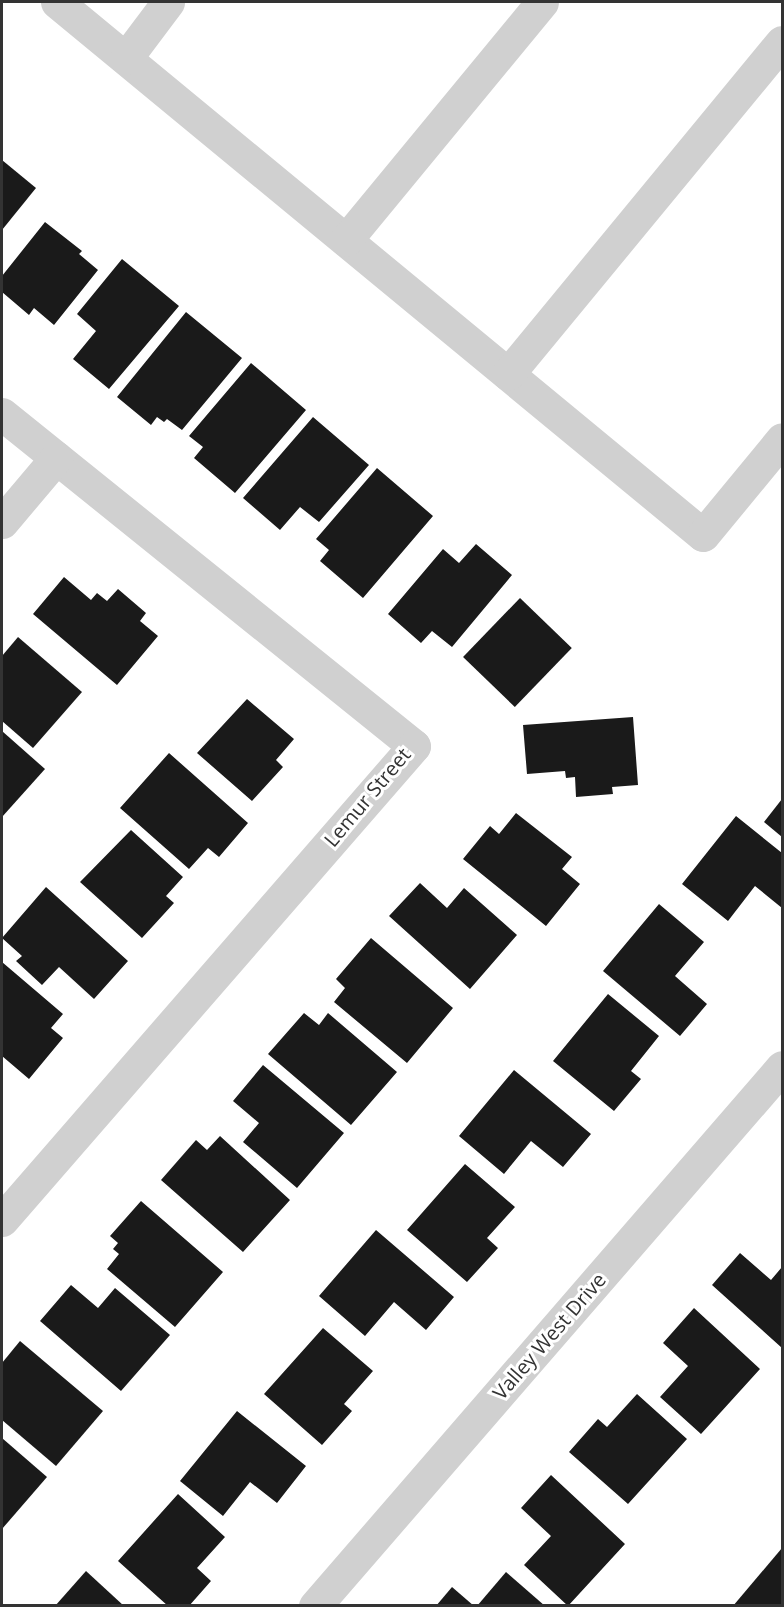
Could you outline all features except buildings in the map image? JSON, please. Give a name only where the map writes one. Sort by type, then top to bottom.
[{"type":"street","points":[[57,2],[703,535],[783,439]]},
{"type":"street","points":[[126,58],[168,2]]},
{"type":"street","points":[[346,240],[542,2]]},
{"type":"street","points":[[508,374],[783,42]]},
{"type":"street","name":"Lemur Street","points":[[2,414],[414,746],[2,1220]]},
{"type":"street","points":[[2,522],[56,458]]},
{"type":"street","name":"Valley West Drive","points":[[315,1605],[783,1067]]}]
